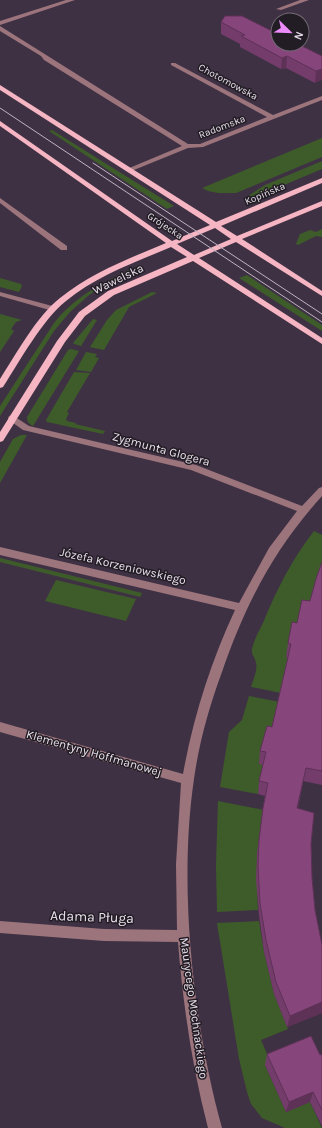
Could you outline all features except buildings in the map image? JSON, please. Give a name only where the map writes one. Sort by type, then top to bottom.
[{"type":"main road","points":[[0,87],[239,239],[322,294]]},
{"type":"main road","name":"Grójecka","points":[[0,123],[51,158],[93,190],[172,244],[322,342]]},
{"type":"main road","name":"Kopińska","points":[[216,225],[322,180]]},
{"type":"main road","points":[[239,239],[322,203]]},
{"type":"main road","name":"Wawelska","points":[[0,385],[42,322],[53,309],[72,292],[126,263],[216,225]]},
{"type":"main road","name":"Wawelska","points":[[0,439],[60,341],[82,314],[111,293],[239,239]]},
{"type":"street","points":[[0,23],[72,0]]},
{"type":"street","points":[[279,9],[306,0]]},
{"type":"street","points":[[0,28],[44,55],[46,59],[187,146]]},
{"type":"street","name":"Chotomowska","points":[[173,64],[273,118]]},
{"type":"street","name":"Radomska","points":[[130,170],[187,146],[201,146],[322,98]]},
{"type":"street","points":[[0,200],[64,248]]},
{"type":"street","points":[[0,294],[53,309]]},
{"type":"street","name":"Zygmunta Glogera","points":[[12,418],[26,428],[193,467],[303,510]]},
{"type":"street","name":"Maurycego Mochnackiego","points":[[215,1128],[204,1083],[190,1002],[183,936],[182,860],[188,780],[203,709],[230,631],[241,607],[268,559],[303,510],[322,490]]},
{"type":"street","name":"Józefa Korzeniowskiego","points":[[0,551],[241,607]]},
{"type":"street","name":"Klementyny Hoffmanowej","points":[[0,727],[188,780]]},
{"type":"street","name":"Adama Pługa","points":[[0,927],[97,934],[183,936]]},
{"type":"green space","points":[[52,130],[174,206],[167,209],[49,131]]},
{"type":"green space","points":[[322,138],[322,157],[236,193],[218,193],[202,188]]},
{"type":"green space","points":[[322,161],[322,169],[251,199],[248,196],[265,185]]},
{"type":"green space","points":[[322,229],[322,237],[316,236],[298,245],[296,244],[300,234],[310,230],[316,232]]},
{"type":"green space","points":[[140,265],[143,267],[103,286],[89,295],[70,312],[54,331],[0,416],[0,406],[54,323],[63,313],[94,289],[116,276]]},
{"type":"green space","points":[[247,275],[322,325],[322,331],[239,278]]},
{"type":"green space","points":[[0,278],[21,284],[22,286],[19,292],[0,287]]},
{"type":"green space","points":[[152,292],[157,293],[129,307],[104,350],[90,347],[107,320],[116,310]]},
{"type":"green space","points":[[0,314],[22,320],[16,322],[11,329],[14,331],[0,352]]},
{"type":"green space","points":[[93,319],[97,320],[81,346],[74,344],[73,343]]},
{"type":"green space","points":[[71,349],[79,351],[33,426],[28,423],[27,417],[68,350]]},
{"type":"green space","points":[[86,352],[97,354],[95,357],[99,358],[91,372],[76,370]]},
{"type":"green space","points":[[74,372],[90,373],[67,412],[69,413],[66,419],[67,421],[76,423],[75,424],[105,431],[103,434],[47,422],[46,420]]},
{"type":"green space","points":[[21,435],[27,435],[0,483],[0,462],[13,439]]},
{"type":"green space","points":[[314,531],[322,535],[322,572],[286,657],[290,658],[281,693],[251,687],[256,669],[256,661],[252,651],[255,639],[285,576]]},
{"type":"green space","points":[[0,558],[142,593],[140,597],[0,562]]},
{"type":"green space","points":[[56,580],[136,599],[126,621],[45,601]]},
{"type":"green space","points":[[249,696],[280,702],[258,794],[220,787],[229,732],[242,720]]},
{"type":"green space","points":[[218,801],[264,810],[259,835],[257,860],[258,910],[217,912],[216,865]]},
{"type":"green space","points":[[259,921],[264,952],[274,994],[288,1029],[261,1040],[271,1063],[265,1065],[286,1112],[310,1102],[322,1128],[285,1128],[262,1118],[251,1104],[247,1092],[239,1059],[217,923]]},
{"type":"tram line","points":[[0,108],[322,322]]},
{"type":"tram line","points":[[93,163],[322,314]]}]
